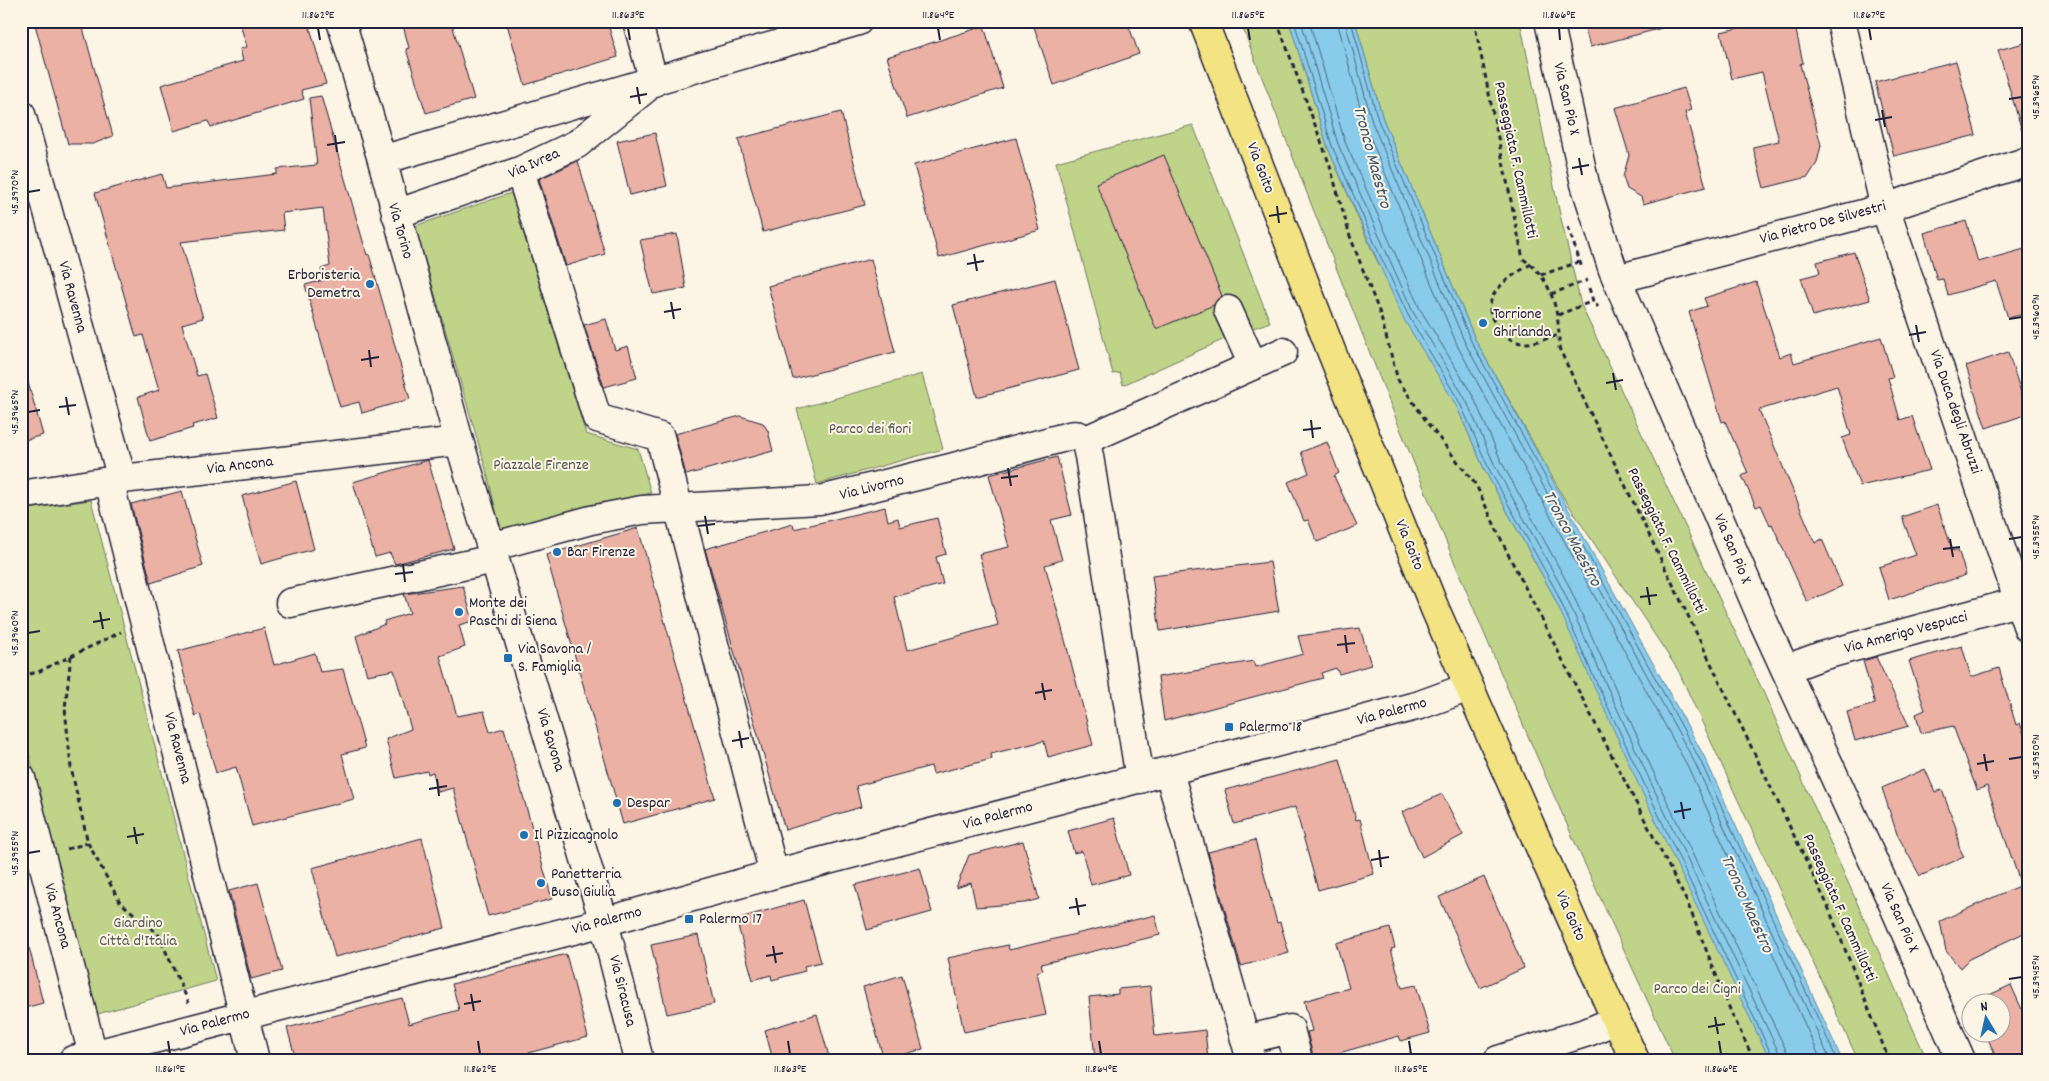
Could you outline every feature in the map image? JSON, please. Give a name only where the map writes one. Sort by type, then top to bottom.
[{"type":"main road","name":"Via Goito","points":[[1203,21],[1332,353],[1435,609],[1635,1060]]},
{"type":"street","name":"Via Torino","points":[[341,21],[382,160],[459,441]]},
{"type":"street","points":[[637,21],[654,82]]},
{"type":"street","name":"Via Ivrea","points":[[382,160],[858,21]]},
{"type":"street","name":"Via San Pio X","points":[[1549,21],[1586,184],[1598,226],[1617,279],[1764,624],[1786,669],[1961,1060]]},
{"type":"street","name":"Via Duca degli Abruzzi","points":[[1840,21],[1886,208],[2023,600],[2028,628]]},
{"type":"street","name":"Via Ivrea","points":[[396,214],[520,171],[577,144],[654,82]]},
{"type":"street","name":"Via Ravenna","points":[[21,114],[28,165],[115,480],[255,1060]]},
{"type":"street","name":"Via Pietro De Silvestri","points":[[1617,279],[1886,208],[2028,161]]},
{"type":"street","points":[[520,171],[597,418],[660,437],[774,874]]},
{"type":"street","points":[[1228,310],[1253,365]]},
{"type":"street","name":"Via Livorno","points":[[493,553],[591,520],[633,512],[677,508],[820,500],[1074,440],[1283,352]]},
{"type":"street","points":[[1074,440],[1140,779]]},
{"type":"street","name":"Via Ancona","points":[[21,495],[115,480],[459,441]]},
{"type":"street","name":"Via Savona","points":[[459,441],[604,922]]},
{"type":"street","points":[[290,603],[493,553]]},
{"type":"street","name":"Via Amerigo Vespucci","points":[[1786,669],[1821,656],[2023,600]]},
{"type":"street","name":"Via Palermo","points":[[83,1057],[604,922],[774,874],[1424,704],[1469,686]]},
{"type":"street","points":[[1169,772],[1248,1050],[1290,1029],[1298,1060]]},
{"type":"street","name":"Via Ancona","points":[[21,778],[31,859],[83,1057]]},
{"type":"street","name":"Via Siracusa","points":[[604,922],[639,1060]]},
{"type":"street","points":[[1498,1060],[1588,1032],[1616,1020]]},
{"type":"path","points":[[1277,21],[1329,163],[1350,236],[1380,314],[1398,380],[1429,425],[1476,485],[1507,552],[1687,902],[1732,1012],[1754,1060]]},
{"type":"path","name":"Passeggiata F. Cammillotti","points":[[1474,21],[1523,259],[1531,264],[1541,275],[1551,294],[1558,315],[1559,348],[1827,904],[1889,1060]]},
{"type":"path","points":[[1541,275],[1579,262]]},
{"type":"path","points":[[1531,264],[1503,281],[1491,299],[1492,319],[1501,333],[1517,342],[1536,341],[1560,335]]},
{"type":"path","points":[[1551,294],[1587,280]]},
{"type":"path","points":[[1558,315],[1593,301]]},
{"type":"path","points":[[21,676],[38,672],[126,629]]},
{"type":"path","points":[[72,656],[65,708],[71,768],[88,843],[120,902],[158,934],[189,1004]]},
{"type":"green space","name":"Parco dei Cigni","points":[[1240,21],[1289,21],[1328,148],[1374,255],[1456,405],[1485,471],[1552,593],[1785,1060],[1675,1060],[1563,817],[1467,593],[1352,308]]},
{"type":"green space","points":[[1355,21],[1520,21],[1557,201],[1581,305],[1761,687],[1927,1060],[1858,1060],[1678,670],[1564,498],[1475,339],[1383,119]]},
{"type":"green space","points":[[1193,125],[1270,322],[1229,337],[1123,385],[1120,373],[1113,374],[1056,162]]},
{"type":"green space","name":"Piazzale Firenze","points":[[511,193],[586,434],[638,449],[651,493],[501,532],[487,473],[415,226]]},
{"type":"green space","name":"Parco dei fiori","points":[[922,374],[943,449],[817,484],[797,409]]},
{"type":"green space","name":"Giardino Città d'Italia","points":[[91,500],[216,981],[94,1015],[21,721],[21,510]]},
{"type":"water","name":"Tronco Maestro","points":[[1289,21],[1355,21],[1383,119],[1475,339],[1705,758],[1842,1060],[1770,1060],[1640,788],[1552,593],[1485,471],[1456,405],[1403,318],[1328,148]]},
{"type":"building","points":[[34,21],[81,21],[113,136],[93,144],[68,144]]},
{"type":"building","points":[[239,21],[308,21],[326,84],[301,90],[304,99],[211,127],[208,121],[174,131],[161,85],[243,61],[240,49],[247,47]]},
{"type":"building","points":[[416,21],[451,21],[474,99],[426,113],[406,49],[409,48],[403,25]]},
{"type":"building","points":[[506,21],[607,21],[618,57],[525,85]]},
{"type":"building","points":[[1032,21],[1127,21],[1139,54],[1054,85]]},
{"type":"building","points":[[1583,21],[1661,21],[1662,28],[1590,47]]},
{"type":"building","points":[[1768,21],[1794,21],[1803,63],[1800,64],[1821,145],[1817,163],[1808,177],[1764,188],[1753,147],[1779,141],[1762,72],[1732,79],[1721,32]]},
{"type":"building","points":[[984,26],[1003,88],[907,118],[887,57]]},
{"type":"building","points":[[2028,42],[2028,130],[2022,131],[1998,50]]},
{"type":"building","points":[[1956,61],[1976,135],[1894,156],[1875,82]]},
{"type":"building","points":[[1684,88],[1691,110],[1685,112],[1706,187],[1643,204],[1641,197],[1627,189],[1623,177],[1629,155],[1615,108]]},
{"type":"building","points":[[321,96],[367,255],[369,254],[410,399],[362,413],[359,402],[340,407],[305,285],[324,280],[321,269],[330,266],[323,208],[282,213],[284,230],[181,242],[203,318],[182,324],[197,376],[205,374],[218,418],[192,425],[193,428],[150,441],[138,397],[159,390],[143,335],[136,337],[95,193],[162,174],[166,188],[277,174],[277,169],[317,165],[309,98]]},
{"type":"building","points":[[841,112],[865,205],[763,232],[738,139]]},
{"type":"building","points":[[655,133],[667,186],[630,195],[617,141]]},
{"type":"building","points":[[1016,138],[1040,230],[939,258],[914,165]]},
{"type":"building","points":[[1164,155],[1222,296],[1214,305],[1156,329],[1096,183]]},
{"type":"building","points":[[578,161],[605,254],[566,266],[539,179]]},
{"type":"building","points":[[1966,221],[1978,262],[2028,248],[2028,313],[2008,318],[1996,281],[1948,295],[1943,279],[1937,280],[1924,233]]},
{"type":"building","points":[[677,234],[686,288],[653,294],[640,240]]},
{"type":"building","points":[[1854,252],[1870,300],[1813,316],[1801,278],[1820,273],[1817,262]]},
{"type":"building","points":[[871,259],[895,352],[793,379],[768,286]]},
{"type":"building","points":[[1055,279],[1079,370],[977,397],[953,305]]},
{"type":"building","points":[[1756,282],[1780,357],[1791,353],[1794,363],[1881,337],[1893,377],[1888,378],[1900,420],[1912,416],[1930,470],[1860,486],[1842,438],[1851,435],[1837,386],[1759,410],[1815,543],[1822,539],[1842,586],[1807,602],[1772,524],[1770,525],[1761,505],[1756,507],[1742,476],[1748,473],[1725,421],[1722,422],[1689,312],[1707,306],[1704,298]]},
{"type":"building","points":[[606,319],[615,350],[628,346],[637,378],[604,387],[584,325]]},
{"type":"building","points":[[2008,352],[2028,414],[1986,428],[1966,366]]},
{"type":"building","points":[[27,379],[43,435],[21,441],[21,380]]},
{"type":"building","points":[[740,416],[763,423],[768,431],[773,451],[686,475],[675,434]]},
{"type":"building","points":[[1327,442],[1339,473],[1334,476],[1357,526],[1317,542],[1308,520],[1304,521],[1288,482],[1309,473],[1301,452]]},
{"type":"building","points":[[1057,457],[1072,515],[1051,520],[1062,560],[1045,565],[1093,745],[1048,757],[1044,741],[991,754],[992,759],[933,774],[931,766],[856,786],[861,807],[785,830],[705,549],[793,524],[794,529],[885,507],[888,521],[898,518],[900,527],[937,518],[946,554],[936,557],[943,584],[894,597],[907,650],[998,625],[979,554],[1009,547],[989,475]]},
{"type":"building","points":[[428,460],[454,549],[395,564],[390,553],[375,557],[353,482]]},
{"type":"building","points":[[296,481],[314,549],[261,564],[242,496]]},
{"type":"building","points":[[182,491],[203,566],[151,583],[131,504]]},
{"type":"building","points":[[1937,505],[1953,551],[1958,549],[1966,575],[1889,600],[1879,567],[1916,555],[1902,517]]},
{"type":"building","points":[[638,528],[715,798],[623,824],[546,555]]},
{"type":"building","points":[[1270,562],[1279,611],[1160,631],[1152,576]]},
{"type":"building","points":[[463,586],[473,621],[459,625],[465,647],[440,656],[457,716],[484,711],[490,732],[504,728],[552,899],[488,916],[453,788],[438,792],[433,772],[428,774],[427,771],[396,778],[386,739],[411,729],[394,670],[367,675],[356,636],[385,624],[384,621],[410,613],[404,594]]},
{"type":"building","points":[[264,628],[274,665],[315,653],[320,672],[343,669],[365,748],[342,754],[354,799],[252,826],[236,767],[216,773],[200,714],[195,716],[178,651]]},
{"type":"building","points":[[1360,628],[1371,665],[1339,674],[1336,668],[1321,673],[1323,678],[1164,721],[1158,677],[1254,661],[1256,667],[1303,654],[1298,636]]},
{"type":"building","points":[[1962,646],[1971,677],[1999,668],[2016,725],[2020,723],[2028,745],[2028,931],[1969,959],[1960,968],[1946,951],[1940,921],[2021,885],[1987,786],[1977,790],[1953,726],[1921,733],[1916,714],[1925,710],[1909,661]]},
{"type":"building","points":[[1876,657],[1909,726],[1855,741],[1847,712],[1875,704],[1863,661]]},
{"type":"building","points":[[1340,759],[1356,820],[1360,819],[1374,874],[1318,890],[1295,807],[1234,824],[1225,790]]},
{"type":"building","points":[[1925,769],[1935,792],[1942,790],[1956,828],[1959,847],[1964,857],[1920,876],[1897,834],[1882,788]]},
{"type":"building","points":[[1442,794],[1463,835],[1422,857],[1402,812]]},
{"type":"building","points":[[1114,818],[1129,875],[1091,885],[1082,851],[1074,853],[1068,831]]},
{"type":"building","points":[[422,838],[445,928],[335,957],[312,868]]},
{"type":"building","points":[[1255,840],[1277,923],[1280,922],[1289,953],[1241,966],[1208,852]]},
{"type":"building","points":[[1023,841],[1039,899],[1025,903],[976,907],[971,883],[956,888],[969,855]]},
{"type":"building","points":[[920,868],[932,912],[867,930],[855,885]]},
{"type":"building","points":[[1484,877],[1524,968],[1480,988],[1439,897]]},
{"type":"building","points":[[258,883],[282,971],[251,979],[229,891]]},
{"type":"building","points":[[804,900],[821,962],[804,966],[805,971],[772,980],[771,975],[753,980],[736,919]]},
{"type":"building","points":[[1155,915],[1160,935],[1041,964],[1043,970],[1037,972],[1046,1015],[964,1032],[948,958],[1008,945],[1009,950]]},
{"type":"building","points":[[1390,928],[1395,948],[1391,949],[1402,988],[1416,985],[1430,1033],[1401,1041],[1399,1036],[1314,1060],[1307,1032],[1312,1031],[1304,1001],[1349,988],[1336,943]]},
{"type":"building","points":[[698,935],[714,1004],[667,1014],[651,945]]},
{"type":"building","points":[[29,947],[43,1003],[21,1009],[21,948]]},
{"type":"building","points":[[566,954],[588,1037],[502,1060],[296,1060],[287,1028],[402,998],[409,1024],[459,1010],[452,984]]},
{"type":"building","points":[[902,975],[923,1049],[884,1060],[863,987]]},
{"type":"building","points":[[2011,985],[2028,1023],[2028,1060],[1997,1060],[1990,1044],[2012,1044],[2012,994],[1992,994]]},
{"type":"building","points":[[1150,986],[1155,1036],[1205,1030],[1208,1060],[1095,1060],[1089,997],[1118,994],[1118,989]]},
{"type":"building","points":[[817,1014],[830,1060],[773,1060],[765,1030]]},
{"type":"place","name":"Erboristeria Demetra","points":[[370,284]]},
{"type":"place","name":"Torrione Ghirlanda","points":[[1483,323]]},
{"type":"place","name":"Bar Firenze","points":[[557,552]]},
{"type":"place","name":"Monte dei Paschi di Siena","points":[[459,612]]},
{"type":"place","name":"Via Savona / S. Famiglia","points":[[508,658]]},
{"type":"place","name":"Palermo 18","points":[[1229,727]]},
{"type":"place","name":"Despar","points":[[617,803]]},
{"type":"place","name":"Il Pizzicagnolo","points":[[524,835]]},
{"type":"place","name":"Panetterria Buso Giulia","points":[[541,883]]},
{"type":"place","name":"Palermo 17","points":[[689,919]]}]
